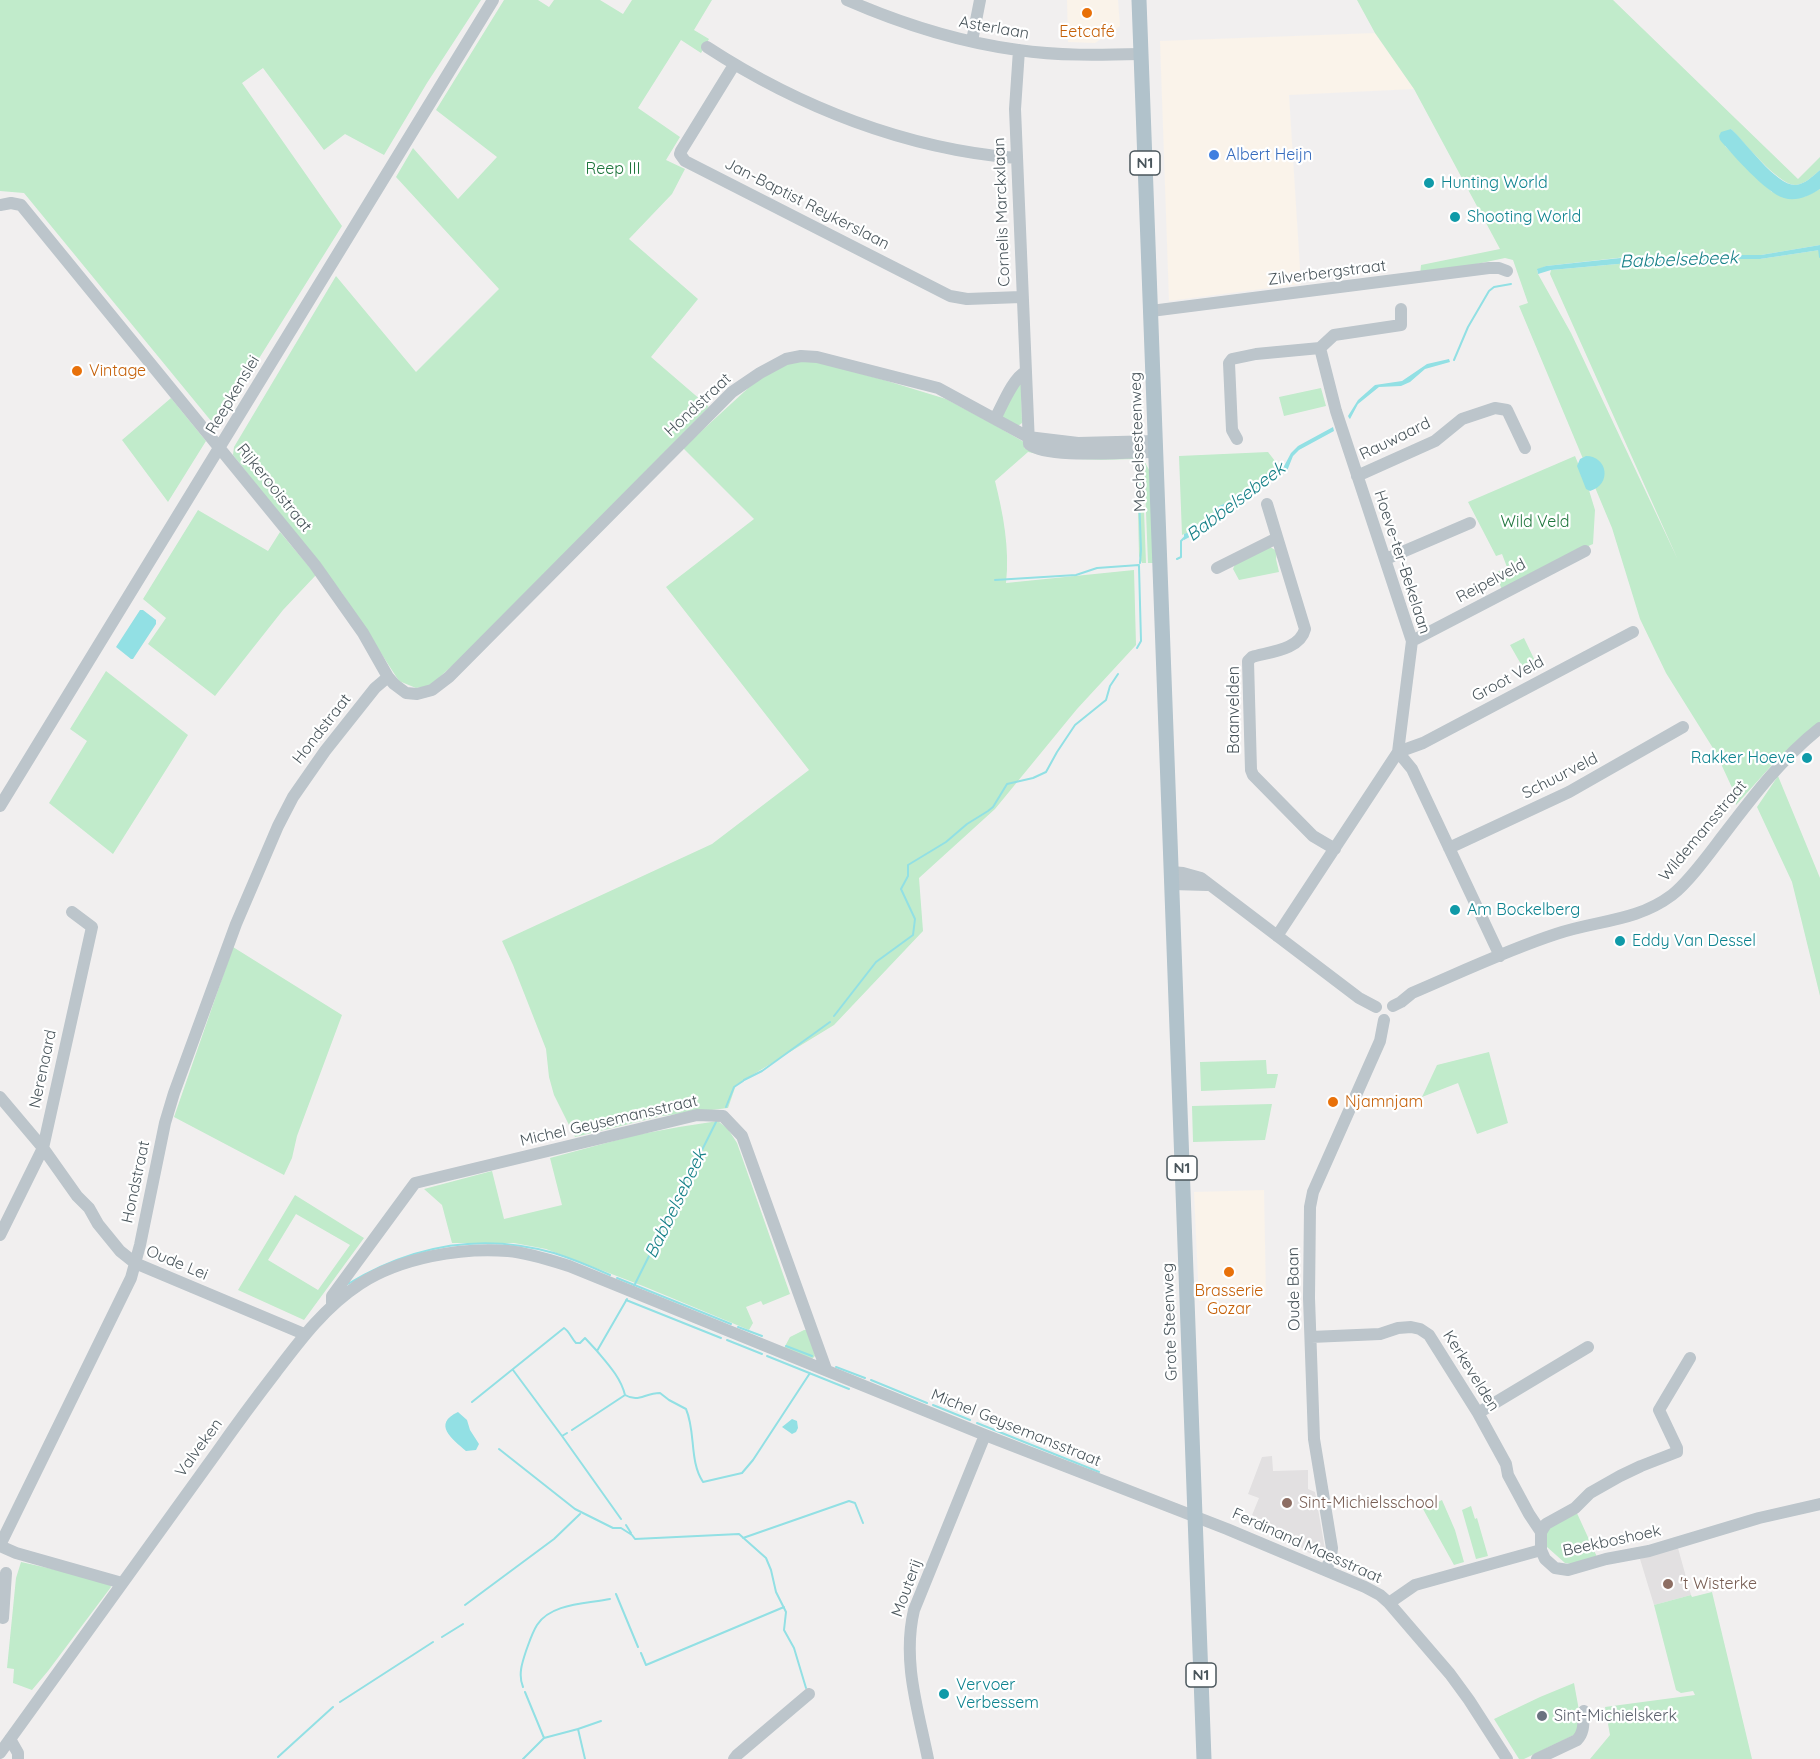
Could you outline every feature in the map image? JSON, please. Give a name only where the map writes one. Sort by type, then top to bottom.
[{"type":"main road","name":"Mechelsesteenweg","points":[[1139,0],[1172,878]]},
{"type":"main road","name":"Grote Steenweg","points":[[1172,878],[1204,1759]]},
{"type":"street","name":"Reepkenslei","points":[[0,806],[493,0]]},
{"type":"street","name":"Asterlaan","points":[[848,0],[907,24],[972,41],[1019,50],[1075,54],[1141,54]]},
{"type":"street","points":[[972,41],[980,0]]},
{"type":"street","points":[[707,47],[734,65],[811,104],[871,127],[939,146],[1016,158]]},
{"type":"street","name":"Cornelis Marckxlaan","points":[[1019,50],[1015,99],[1016,158],[1028,437]]},
{"type":"street","name":"Jan-Baptist Reykerslaan","points":[[734,65],[681,151],[680,154],[685,161],[950,296],[967,299],[1021,297]]},
{"type":"street","name":"Rijkerooistraat","points":[[0,205],[11,202],[21,205],[108,310],[315,565],[349,611],[388,677]]},
{"type":"street","name":"Zilverbergstraat","points":[[1151,311],[1489,268],[1507,271]]},
{"type":"street","points":[[1237,440],[1232,430],[1228,363],[1230,360],[1256,354],[1320,348],[1337,334],[1401,325],[1401,309]]},
{"type":"street","name":"Hoeve-ter-Bekelaan","points":[[1277,936],[1398,752],[1412,641],[1336,411],[1320,348]]},
{"type":"street","name":"Hondstraat","points":[[0,1545],[131,1278],[174,1092],[219,967],[278,826],[297,790],[375,688],[388,677],[402,692],[412,694],[432,690],[449,677],[620,507],[723,400],[760,373],[786,359],[801,356],[817,357],[931,386],[952,395],[1028,437],[1078,443],[1156,447]]},
{"type":"street","points":[[995,419],[1015,381],[1025,372]]},
{"type":"street","name":"Rauwaard","points":[[1357,476],[1435,441],[1462,419],[1495,408],[1507,410],[1525,448]]},
{"type":"street","name":"Baanvelden","points":[[1267,504],[1305,629],[1301,640],[1293,645],[1252,657],[1248,661],[1251,770],[1253,775],[1313,836],[1335,849]]},
{"type":"street","points":[[1386,559],[1470,523]]},
{"type":"street","points":[[1217,568],[1277,538]]},
{"type":"street","name":"Reipelveld","points":[[1412,641],[1585,550]]},
{"type":"street","name":"Groot Veld","points":[[1398,752],[1423,742],[1633,632]]},
{"type":"street","name":"Schuurveld","points":[[1449,848],[1569,792],[1683,727]]},
{"type":"street","name":"Wildemansstraat","points":[[1393,1006],[1412,993],[1540,939],[1575,928],[1631,917],[1651,909],[1674,894],[1708,856],[1752,798],[1798,745],[1820,728]]},
{"type":"street","points":[[1398,752],[1412,769],[1500,956]]},
{"type":"street","points":[[1172,878],[1196,876],[1205,881],[1359,998],[1376,1007],[1377,1016],[1384,1020]]},
{"type":"street","name":"Nerenaard","points":[[0,1235],[43,1148],[92,927],[72,912]]},
{"type":"street","name":"Wildemansstraat","points":[[1376,1007],[1384,1001],[1393,1006],[1392,1017],[1384,1020]]},
{"type":"street","name":"Oude Baan","points":[[1326,1570],[1332,1548],[1314,1439],[1309,1298],[1310,1207],[1313,1192],[1380,1041],[1384,1020]]},
{"type":"street","name":"Oude Lei","points":[[0,1097],[43,1148],[77,1196],[89,1208],[98,1224],[120,1251],[135,1263],[304,1334]]},
{"type":"street","name":"Michel Geysemansstraat","points":[[332,1305],[332,1296],[415,1184],[697,1115],[723,1116],[742,1136],[826,1369]]},
{"type":"street","name":"Michel Geysemansstraat","points":[[304,1334],[332,1305],[362,1283],[406,1263],[456,1252],[509,1251],[569,1266],[985,1435],[1195,1516]]},
{"type":"street","name":"Kerkevelden","points":[[1311,1337],[1380,1334],[1411,1327],[1420,1329],[1429,1335],[1478,1413],[1506,1464],[1508,1475],[1541,1532]]},
{"type":"street","name":"Valveken","points":[[0,1754],[304,1334]]},
{"type":"street","points":[[1478,1413],[1588,1347]]},
{"type":"street","points":[[1541,1550],[1541,1532],[1546,1524],[1575,1508],[1590,1493],[1641,1466],[1677,1452],[1659,1410],[1690,1358]]},
{"type":"street","name":"Mouterij","points":[[928,1759],[910,1667],[910,1630],[914,1610],[985,1435]]},
{"type":"street","name":"Beekboshoek","points":[[1389,1603],[1415,1585],[1541,1550],[1545,1559],[1555,1568],[1568,1570],[1606,1559],[1649,1551],[1759,1518],[1820,1504]]},
{"type":"street","name":"Ferdinand Maesstraat","points":[[1195,1516],[1372,1590],[1389,1603],[1450,1674],[1507,1759]]},
{"type":"street","points":[[0,1545],[16,1553],[122,1583]]},
{"type":"street","points":[[3,1618],[3,1574],[16,1553]]},
{"type":"street","points":[[734,1759],[809,1694]]},
{"type":"street","points":[[1538,1759],[1581,1736],[1584,1711]]},
{"type":"street","points":[[10,1739],[18,1753],[18,1759]]},
{"type":"shaded area","points":[[1067,0],[1118,0],[1120,26],[1095,43],[1068,42]]},
{"type":"shaded area","points":[[1375,33],[1414,89],[1289,95],[1301,284],[1169,301],[1160,41]]},
{"type":"shaded area","points":[[1264,1190],[1266,1297],[1199,1301],[1194,1192]]},
{"type":"shaded area","name":"Sint-Michielsschool","points":[[1272,1456],[1273,1471],[1308,1470],[1308,1489],[1315,1492],[1325,1549],[1318,1556],[1248,1525],[1259,1498],[1248,1494],[1262,1457]]},
{"type":"shaded area","name":"'t Wisterke","points":[[1678,1548],[1691,1595],[1654,1605],[1640,1559]]},
{"type":"green space","points":[[0,0],[481,0],[384,155],[345,134],[324,150],[263,68],[242,83],[342,226],[216,427],[24,193],[0,191]]},
{"type":"green space","name":"Reep III","points":[[504,0],[538,0],[549,7],[554,0],[600,0],[623,14],[632,0],[712,0],[694,30],[709,39],[701,53],[681,40],[638,108],[680,137],[666,160],[685,169],[672,194],[629,239],[698,299],[651,357],[709,407],[466,653],[430,686],[416,688],[399,681],[342,593],[233,455],[234,447],[336,276],[416,372],[499,289],[396,177],[413,148],[458,199],[497,157],[436,110]]},
{"type":"green space","points":[[1357,0],[1613,0],[1798,179],[1820,157],[1820,170],[1806,181],[1796,185],[1771,171],[1731,129],[1725,146],[1772,192],[1804,197],[1820,189],[1820,245],[1761,255],[1713,255],[1687,260],[1668,261],[1635,256],[1546,266],[1537,270],[1571,333],[1678,560],[1550,274],[1551,270],[1640,262],[1672,266],[1717,259],[1760,259],[1820,250],[1820,724],[1772,765],[1736,805],[1734,792],[1716,753],[1666,673],[1640,619],[1612,528],[1519,306],[1528,303],[1513,260],[1505,258],[1420,276],[1421,265],[1500,249],[1414,89],[1375,33]]},
{"type":"green space","points":[[809,360],[946,399],[1024,442],[1024,448],[1034,451],[1142,458],[1146,563],[1142,563],[1139,556],[1137,465],[1134,459],[1094,460],[1028,452],[995,481],[1005,531],[1006,583],[1134,570],[1136,645],[1077,709],[995,809],[919,878],[923,931],[834,1025],[736,1085],[728,1108],[662,1116],[575,1137],[554,1095],[549,1077],[546,1049],[502,941],[712,844],[809,770],[666,587],[754,519],[683,448],[757,380],[783,365]]},
{"type":"green space","points":[[1021,382],[1022,423],[1018,426],[1003,419],[1002,412]]},
{"type":"green space","points":[[1321,388],[1326,406],[1284,416],[1279,397]]},
{"type":"green space","points":[[171,398],[206,441],[168,502],[122,440]]},
{"type":"green space","points":[[1268,452],[1282,470],[1250,492],[1219,506],[1198,528],[1182,535],[1179,456]]},
{"type":"green space","name":"Wild Veld","points":[[1575,456],[1595,510],[1593,544],[1503,592],[1495,573],[1507,567],[1502,554],[1496,556],[1468,502]]},
{"type":"green space","points":[[1144,461],[1151,473],[1153,563],[1148,563]]},
{"type":"green space","points":[[198,510],[268,551],[280,532],[316,575],[283,610],[215,696],[148,644],[166,618],[143,599]]},
{"type":"green space","points":[[1270,547],[1277,551],[1279,572],[1239,580],[1233,569],[1236,562]]},
{"type":"green space","points":[[1524,638],[1538,667],[1526,673],[1510,645]]},
{"type":"green space","points":[[106,671],[188,735],[113,854],[49,803],[87,741],[70,729]]},
{"type":"green space","points":[[1778,776],[1820,878],[1820,996],[1792,882],[1757,807]]},
{"type":"green space","points":[[233,947],[342,1015],[284,1175],[174,1117]]},
{"type":"green space","points":[[1489,1052],[1508,1123],[1477,1134],[1458,1083],[1422,1097],[1437,1065]]},
{"type":"green space","points":[[1266,1060],[1267,1074],[1278,1074],[1275,1088],[1201,1091],[1200,1062]]},
{"type":"green space","points":[[1272,1104],[1265,1140],[1193,1142],[1192,1106]]},
{"type":"green space","points":[[718,1121],[728,1129],[737,1143],[790,1294],[763,1305],[761,1301],[746,1307],[753,1323],[749,1330],[546,1249],[514,1243],[452,1243],[442,1205],[424,1189],[492,1171],[504,1219],[562,1205],[550,1158],[636,1135]]},
{"type":"green space","points":[[295,1195],[364,1238],[304,1320],[238,1290]],"holes":[[[296,1214],[350,1245],[318,1290],[268,1260]]]},
{"type":"green space","points":[[808,1330],[815,1356],[812,1359],[784,1348],[790,1337]]},
{"type":"green space","points":[[1442,1500],[1455,1530],[1464,1562],[1454,1565],[1423,1509]]},
{"type":"green space","points":[[1471,1506],[1475,1519],[1477,1518],[1488,1556],[1476,1559],[1462,1510]]},
{"type":"green space","points":[[1576,1511],[1597,1557],[1571,1564],[1565,1563],[1547,1547],[1547,1530]]},
{"type":"green space","points":[[21,1562],[101,1580],[110,1584],[111,1587],[32,1690],[13,1683],[14,1669],[7,1668],[16,1578]]},
{"type":"green space","points":[[1712,1592],[1752,1759],[1590,1759],[1610,1735],[1605,1707],[1695,1695],[1693,1691],[1681,1693],[1676,1690],[1654,1605]]},
{"type":"green space","points":[[1574,1683],[1580,1716],[1576,1734],[1524,1759],[1519,1759],[1494,1719]]},
{"type":"water","points":[[1731,129],[1771,171],[1788,183],[1796,185],[1803,183],[1820,170],[1820,189],[1798,199],[1789,199],[1768,189],[1720,140],[1721,132]]},
{"type":"water","points":[[1820,245],[1820,250],[1760,259],[1717,259],[1671,266],[1640,262],[1551,270],[1538,274],[1537,269],[1546,266],[1639,256],[1668,261],[1713,255],[1761,255]]},
{"type":"water","points":[[1449,359],[1450,362],[1425,369],[1410,382],[1401,386],[1379,387],[1358,404],[1349,418],[1358,400],[1375,385],[1402,381],[1427,364]]},
{"type":"water","points":[[1333,427],[1334,431],[1299,450],[1293,456],[1287,471],[1255,494],[1216,514],[1201,531],[1184,540],[1184,534],[1198,528],[1219,506],[1250,492],[1282,470],[1291,453],[1298,446]]},
{"type":"water","points":[[1586,456],[1599,461],[1604,471],[1602,483],[1590,491],[1586,489],[1577,466],[1580,459]]},
{"type":"water","points":[[140,610],[156,620],[156,624],[131,659],[116,647]]},
{"type":"water","points":[[458,1412],[467,1420],[479,1444],[476,1450],[466,1451],[447,1432],[446,1421]]},
{"type":"water","points":[[792,1419],[797,1421],[798,1428],[792,1434],[782,1427]]},
{"type":"waterway","points":[[1819,249],[1820,257]]},
{"type":"waterway","name":"Babbelsebeek","points":[[1454,360],[1468,327],[1489,291],[1494,287],[1511,284]]},
{"type":"waterway","points":[[1138,468],[1140,563]]},
{"type":"waterway","name":"Babbelsebeek","points":[[1177,559],[1181,557],[1181,541],[1185,537]]},
{"type":"waterway","points":[[995,580],[1076,575],[1097,568],[1139,565]]},
{"type":"waterway","name":"Babbelsebeek","points":[[1137,648],[1141,641],[1139,566]]},
{"type":"waterway","name":"Babbelsebeek","points":[[834,1016],[876,962],[913,935],[915,919],[901,889],[908,876],[908,865],[946,842],[967,824],[993,807],[1007,784],[1033,778],[1046,772],[1075,725],[1106,700],[1110,686],[1118,674]]},
{"type":"waterway","name":"Babbelsebeek","points":[[744,1080],[762,1071],[830,1022]]},
{"type":"waterway","name":"Babbelsebeek","points":[[726,1107],[734,1087],[743,1081]]},
{"type":"waterway","name":"Babbelsebeek","points":[[634,1286],[716,1122]]},
{"type":"waterway","points":[[346,1285],[370,1272],[420,1252],[446,1246],[473,1244],[499,1244],[554,1253],[610,1275]]},
{"type":"waterway","points":[[617,1278],[731,1324]]},
{"type":"waterway","points":[[472,1402],[564,1328],[576,1343],[580,1343],[585,1338],[597,1351],[627,1299]]},
{"type":"waterway","points":[[626,1300],[721,1338]]},
{"type":"waterway","points":[[738,1327],[762,1336]]},
{"type":"waterway","points":[[727,1340],[762,1354]]},
{"type":"waterway","points":[[786,1346],[812,1356]]},
{"type":"waterway","points":[[572,1430],[625,1395],[617,1377],[597,1351]]},
{"type":"waterway","points":[[767,1356],[849,1389]]},
{"type":"waterway","points":[[836,1367],[865,1378]]},
{"type":"waterway","points":[[513,1370],[562,1436],[567,1433]]},
{"type":"waterway","points":[[625,1395],[638,1398],[660,1393],[686,1409],[696,1465],[703,1482],[742,1473],[810,1373]]},
{"type":"waterway","points":[[871,1380],[927,1403]]},
{"type":"waterway","points":[[933,1405],[970,1420]]},
{"type":"waterway","points":[[977,1423],[1099,1472]]},
{"type":"waterway","points":[[562,1436],[621,1519]]},
{"type":"waterway","points":[[499,1449],[575,1509],[613,1528],[621,1528],[635,1539],[739,1534],[766,1558],[776,1592],[786,1612],[784,1630],[794,1648],[806,1688]]},
{"type":"waterway","points":[[743,1538],[849,1501],[855,1503],[863,1523]]},
{"type":"waterway","points":[[465,1605],[554,1539],[580,1514]]},
{"type":"waterway","points":[[626,1525],[631,1533]]},
{"type":"waterway","points":[[616,1594],[638,1647]]},
{"type":"waterway","points":[[523,1687],[521,1674],[523,1660],[534,1631],[543,1618],[560,1608],[610,1599]]},
{"type":"waterway","points":[[641,1653],[646,1665],[784,1607]]},
{"type":"waterway","points":[[442,1637],[463,1624]]},
{"type":"waterway","points":[[340,1702],[433,1642]]},
{"type":"waterway","points":[[525,1692],[544,1738]]},
{"type":"waterway","points":[[278,1757],[333,1707]]},
{"type":"waterway","points":[[585,1759],[578,1729],[601,1721]]},
{"type":"waterway","points":[[523,1759],[544,1738],[578,1729]]},
{"type":"place","name":"Eetcafé","points":[[1087,13]]},
{"type":"place","name":"Albert Heijn","points":[[1214,155]]},
{"type":"place","name":"Hunting World","points":[[1429,183]]},
{"type":"place","name":"Shooting World","points":[[1455,217]]},
{"type":"place","name":"Vintage","points":[[77,371]]},
{"type":"place","name":"Rakker Hoeve","points":[[1807,758]]},
{"type":"place","name":"Am Bockelberg","points":[[1455,910]]},
{"type":"place","name":"Eddy Van Dessel","points":[[1620,941]]},
{"type":"place","name":"Njamnjam","points":[[1333,1102]]},
{"type":"place","name":"Brasserie Gozar","points":[[1229,1272]]},
{"type":"place","name":"Sint-Michielsschool","points":[[1287,1503]]},
{"type":"place","name":"'t Wisterke","points":[[1668,1584]]},
{"type":"place","name":"Vervoer Verbessem","points":[[944,1694]]},
{"type":"place","name":"Sint-Michielskerk","points":[[1542,1716]]}]
